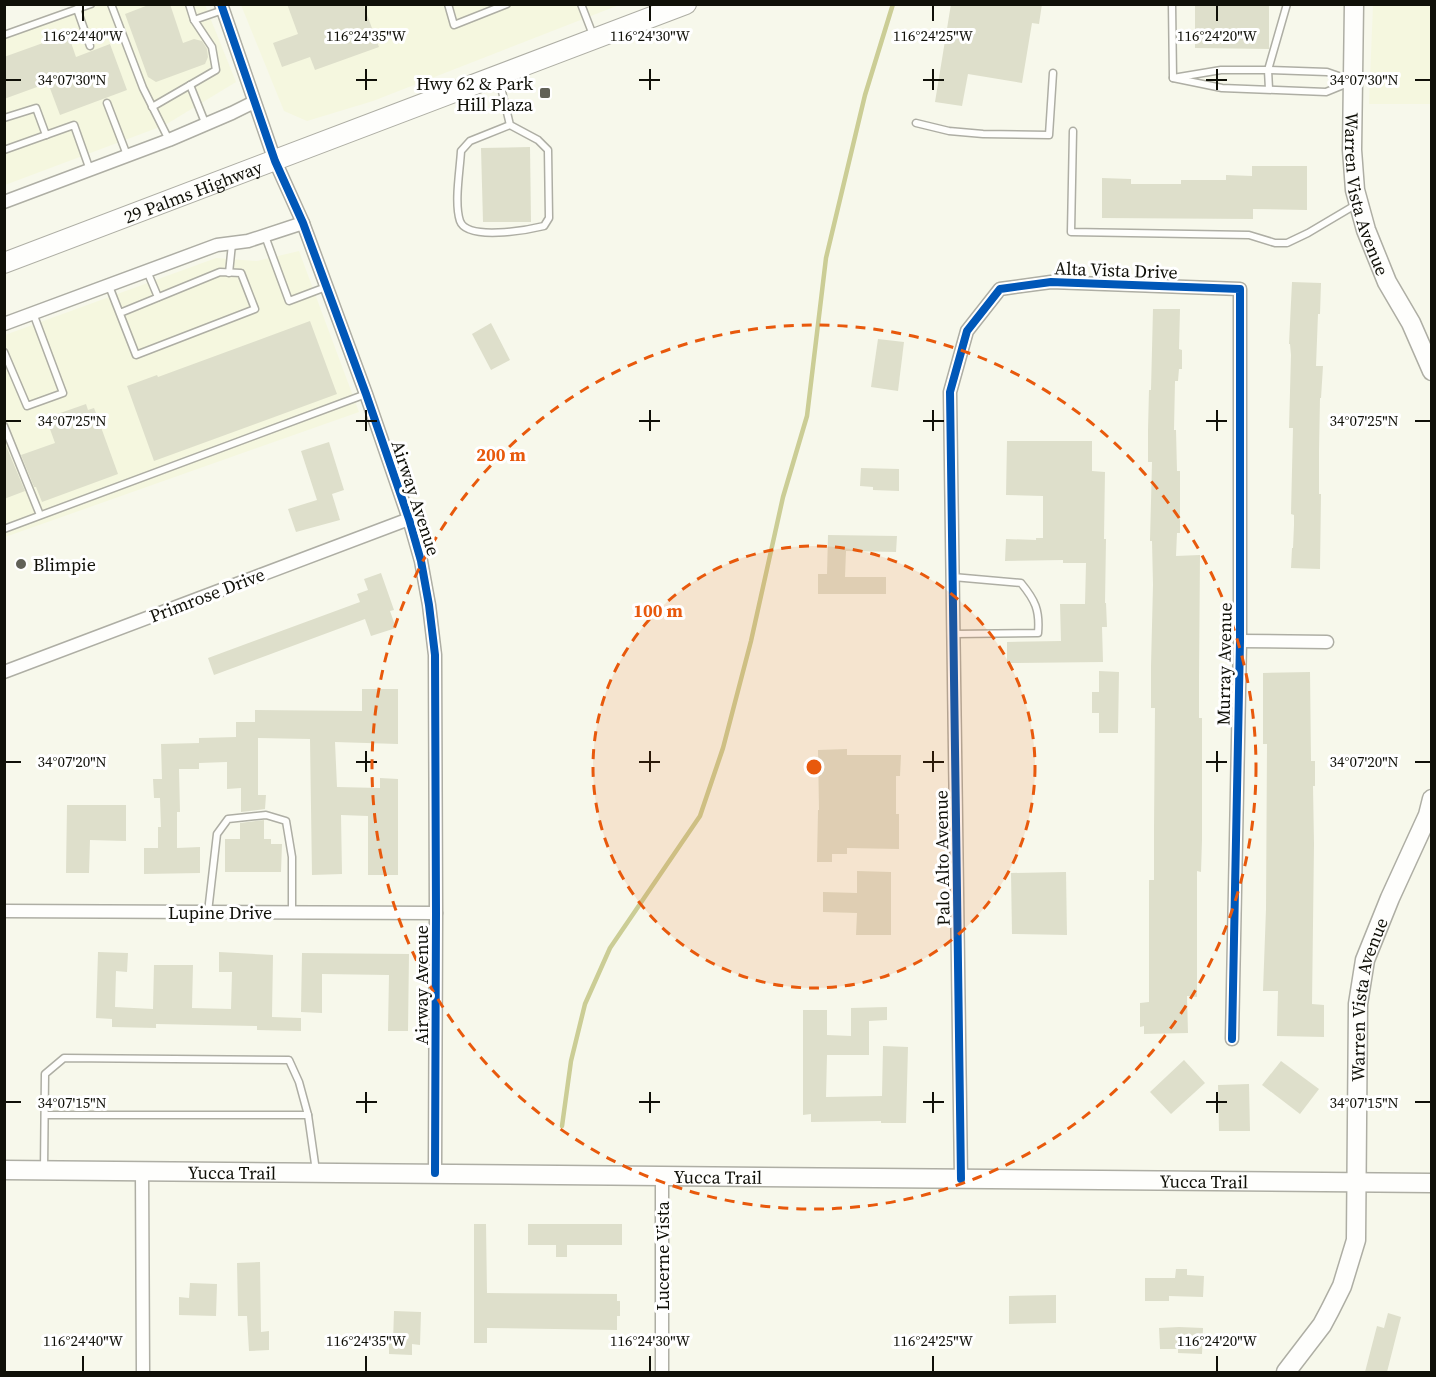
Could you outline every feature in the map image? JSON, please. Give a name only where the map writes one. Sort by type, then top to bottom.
[{"type":"main road","name":"29 Palms Highway","points":[[4,263],[686,4]]},
{"type":"main road","name":"Warren Vista Avenue","points":[[1354,4],[1352,150],[1355,190],[1366,230],[1386,282],[1411,323],[1431,370]]},
{"type":"main road","name":"Warren Vista Avenue","points":[[1286,1372],[1322,1325],[1342,1286],[1356,1240],[1358,1004],[1365,960],[1428,814],[1431,799]]},
{"type":"main road","name":"Yucca Trail","points":[[4,1170],[1431,1183]]},
{"type":"street","name":"Airway Avenue","points":[[222,7],[275,161],[303,223],[366,394],[421,561],[435,655],[435,1173]]},
{"type":"street","points":[[4,202],[169,140],[254,102]]},
{"type":"street","points":[[4,324],[217,245],[248,241],[303,223]]},
{"type":"street","name":"Alta Vista Drive","points":[[950,392],[967,331],[1000,289],[1051,282],[1240,289]]},
{"type":"street","name":"Murray Avenue","points":[[1232,1039],[1240,641],[1240,289]]},
{"type":"street","name":"Palo Alto Avenue","points":[[950,392],[961,1179]]},
{"type":"street","name":"Primrose Drive","points":[[4,672],[409,519]]},
{"type":"street","points":[[1240,641],[1326,642]]},
{"type":"street","name":"Lupine Drive","points":[[4,910],[436,913]]},
{"type":"street","points":[[142,1171],[143,1372]]},
{"type":"street","name":"Lucerne Vista","points":[[662,1176],[662,1372]]},
{"type":"lane","points":[[4,35],[91,4]]},
{"type":"lane","points":[[111,4],[143,88],[169,140]]},
{"type":"lane","points":[[152,107],[216,70],[212,47],[194,20],[189,4]]},
{"type":"lane","points":[[448,4],[454,25],[507,4]]},
{"type":"lane","points":[[581,4],[594,39]]},
{"type":"lane","points":[[1172,4],[1173,78]]},
{"type":"lane","points":[[1269,89],[1268,70],[1287,4]]},
{"type":"lane","points":[[194,20],[222,7]]},
{"type":"lane","points":[[77,9],[90,46]]},
{"type":"lane","points":[[1173,78],[1221,70],[1268,70],[1327,72],[1353,81]]},
{"type":"lane","points":[[916,123],[949,131],[1049,135],[1053,73]]},
{"type":"lane","points":[[498,75],[510,125],[538,140],[548,150],[549,218],[544,226],[524,231],[477,232],[468,230],[460,223],[458,206],[461,151],[470,141],[510,125]]},
{"type":"lane","points":[[1173,78],[1222,88],[1326,92],[1353,81]]},
{"type":"lane","points":[[190,85],[206,125]]},
{"type":"lane","points":[[107,103],[127,156]]},
{"type":"lane","points":[[4,118],[36,108],[46,135]]},
{"type":"lane","points":[[4,150],[74,125],[90,170]]},
{"type":"lane","points":[[1073,131],[1071,232],[1249,235],[1275,243],[1287,243],[1359,204]]},
{"type":"lane","points":[[265,236],[289,301],[326,287]]},
{"type":"lane","points":[[229,273],[232,243]]},
{"type":"lane","points":[[147,271],[158,297]]},
{"type":"lane","points":[[109,285],[136,355],[255,309],[241,273],[220,272],[120,313]]},
{"type":"lane","points":[[4,352],[27,406],[63,393],[33,313]]},
{"type":"lane","points":[[4,529],[366,394]]},
{"type":"lane","points":[[4,426],[40,515]]},
{"type":"lane","points":[[953,577],[1021,583],[1035,602],[1039,621],[1038,633],[954,634]]},
{"type":"lane","points":[[208,912],[217,834],[228,819],[266,814],[286,821],[292,857],[292,912]]},
{"type":"lane","points":[[44,1170],[45,1074],[64,1058],[289,1060],[300,1082],[308,1115],[316,1172]]},
{"type":"lane","points":[[45,1115],[308,1115]]},
{"type":"shaded area","points":[[77,5],[205,5],[236,82],[165,125],[5,185],[4,31]]},
{"type":"shaded area","points":[[241,5],[619,5],[373,101],[307,121],[284,111]]},
{"type":"shaded area","points":[[1373,5],[1431,5],[1431,104],[1369,104]]},
{"type":"shaded area","points":[[299,251],[359,412],[5,537],[5,335],[216,258],[257,261]]},
{"type":"building","points":[[151,4],[170,4],[183,43],[194,39],[202,41],[207,49],[208,57],[205,64],[156,82],[148,77],[125,14]]},
{"type":"building","points":[[287,4],[363,4],[379,47],[315,70],[310,57],[282,67],[273,43],[298,34]]},
{"type":"building","points":[[951,4],[1042,4],[1039,24],[1032,23],[1022,83],[968,74],[962,106],[935,102]]},
{"type":"building","points":[[1195,4],[1269,4],[1269,49],[1195,48]]},
{"type":"building","points":[[68,34],[76,57],[110,44],[127,90],[60,115],[48,83],[4,99],[4,57]]},
{"type":"building","points":[[530,147],[531,222],[483,222],[481,148]]},
{"type":"building","points":[[1252,166],[1307,166],[1307,210],[1253,209],[1253,219],[1102,218],[1102,178],[1131,179],[1131,184],[1181,184],[1181,180],[1226,180],[1226,175],[1252,176]]},
{"type":"building","points":[[1292,282],[1321,283],[1316,366],[1323,366],[1319,451],[1320,569],[1291,568],[1294,525],[1294,515],[1291,514],[1293,428],[1289,428]]},
{"type":"building","points":[[1153,309],[1180,309],[1179,349],[1182,350],[1182,369],[1179,369],[1178,381],[1175,381],[1174,430],[1176,430],[1177,471],[1180,471],[1180,533],[1177,533],[1176,556],[1200,555],[1199,718],[1202,718],[1202,840],[1201,872],[1197,871],[1197,997],[1187,996],[1188,1033],[1144,1034],[1144,1026],[1140,1027],[1140,1003],[1149,1002],[1149,880],[1154,880],[1155,708],[1151,708],[1153,585],[1152,541],[1150,541],[1152,462],[1148,462]]},
{"type":"building","points":[[310,321],[337,394],[154,461],[127,386],[157,375],[158,377]]},
{"type":"building","points":[[491,323],[510,360],[491,370],[472,334]]},
{"type":"building","points":[[878,339],[904,342],[898,391],[871,387]]},
{"type":"building","points":[[86,404],[88,410],[94,408],[118,474],[42,502],[21,455],[55,443],[46,418]]},
{"type":"building","points":[[4,441],[25,491],[4,499]]},
{"type":"building","points":[[1007,441],[1092,441],[1092,471],[1105,472],[1104,539],[1106,539],[1107,627],[1102,627],[1103,662],[1007,663],[1007,642],[1061,641],[1060,604],[1085,604],[1086,563],[1063,563],[1063,560],[1005,561],[1006,539],[1036,540],[1036,538],[1043,538],[1043,496],[1006,495]]},
{"type":"building","points":[[329,442],[344,490],[332,494],[340,520],[296,532],[288,509],[317,500],[301,451]]},
{"type":"building","points":[[861,468],[899,469],[899,491],[873,490],[873,487],[860,486]]},
{"type":"building","points":[[828,535],[897,536],[896,552],[846,551],[845,577],[886,577],[886,594],[818,594],[818,574],[827,574]]},
{"type":"building","points":[[381,573],[394,610],[390,611],[396,628],[371,636],[365,619],[214,675],[208,658],[360,602],[357,594],[368,590],[364,579]]},
{"type":"building","points":[[1099,671],[1119,672],[1118,733],[1099,733],[1099,713],[1092,713],[1092,692],[1099,692]]},
{"type":"building","points":[[1310,672],[1311,761],[1315,761],[1312,1004],[1324,1005],[1324,1037],[1277,1036],[1278,991],[1263,991],[1267,744],[1263,744],[1263,673]]},
{"type":"building","points":[[362,689],[398,689],[398,744],[335,742],[337,787],[380,788],[380,778],[398,779],[398,875],[368,875],[368,816],[341,815],[342,874],[312,875],[310,739],[258,738],[258,795],[266,795],[265,809],[241,812],[241,788],[227,789],[227,762],[199,763],[199,769],[179,769],[180,812],[177,812],[177,848],[200,847],[200,873],[144,874],[144,848],[158,848],[158,827],[161,827],[160,798],[154,798],[153,779],[162,779],[161,744],[199,743],[199,738],[236,737],[236,722],[255,722],[255,710],[362,711]]},
{"type":"building","points":[[847,749],[847,755],[901,755],[900,776],[896,776],[899,849],[847,848],[847,854],[832,854],[832,862],[817,862],[818,750]]},
{"type":"building","points":[[67,805],[126,805],[126,841],[90,840],[89,873],[66,873]]},
{"type":"building","points":[[264,820],[264,839],[271,839],[271,844],[282,844],[281,872],[225,872],[225,839],[240,839],[240,823]]},
{"type":"building","points":[[857,871],[891,872],[891,935],[856,935],[857,913],[823,912],[823,892],[857,893]]},
{"type":"building","points":[[1066,872],[1067,935],[1012,934],[1011,873]]},
{"type":"building","points":[[98,952],[128,953],[127,972],[116,971],[115,1007],[153,1009],[154,965],[193,965],[192,1008],[231,1009],[232,972],[219,972],[219,952],[273,955],[272,1017],[301,1018],[301,1031],[257,1030],[257,1026],[156,1024],[156,1028],[112,1027],[112,1019],[96,1018]]},
{"type":"building","points":[[302,953],[409,954],[408,1031],[388,1031],[389,975],[322,974],[322,1013],[301,1012]]},
{"type":"building","points":[[887,1007],[887,1020],[869,1021],[869,1055],[827,1055],[826,1097],[882,1096],[883,1046],[908,1047],[906,1123],[811,1122],[811,1114],[803,1115],[803,1010],[827,1010],[827,1035],[851,1036],[851,1008]]},
{"type":"building","points":[[1184,1060],[1205,1083],[1171,1114],[1150,1092]]},
{"type":"building","points":[[1281,1061],[1319,1089],[1300,1114],[1262,1085]]},
{"type":"building","points":[[1249,1084],[1250,1131],[1219,1131],[1218,1085]]},
{"type":"building","points":[[474,1224],[486,1224],[487,1293],[617,1294],[617,1301],[620,1301],[620,1316],[617,1316],[617,1330],[487,1328],[487,1343],[474,1343]]},
{"type":"building","points":[[528,1224],[622,1224],[622,1245],[567,1245],[567,1257],[556,1257],[556,1245],[528,1245]]},
{"type":"building","points":[[260,1262],[261,1332],[269,1331],[269,1350],[249,1351],[247,1316],[238,1316],[237,1263]]},
{"type":"building","points":[[1176,1269],[1187,1269],[1187,1275],[1204,1276],[1203,1297],[1169,1296],[1169,1301],[1145,1301],[1145,1278],[1175,1278]]},
{"type":"building","points":[[190,1283],[217,1284],[216,1316],[179,1315],[179,1297],[189,1298]]},
{"type":"building","points":[[1056,1295],[1056,1323],[1009,1324],[1009,1296]]},
{"type":"building","points":[[394,1311],[421,1312],[420,1345],[412,1344],[412,1355],[389,1354],[389,1342],[393,1342]]},
{"type":"building","points":[[1388,1313],[1401,1317],[1387,1372],[1365,1372],[1377,1326],[1384,1328]]},
{"type":"building","points":[[1159,1328],[1203,1328],[1202,1354],[1178,1353],[1178,1349],[1160,1349]]},
{"type":"waterway","points":[[562,1126],[571,1061],[585,1004],[610,948],[700,816],[723,748],[751,641],[783,497],[807,416],[826,258],[865,95],[893,4]]},
{"type":"cycle path","points":[[221,4],[275,161],[303,223],[366,394],[421,561],[435,655],[435,1173]]},
{"type":"cycle path","points":[[961,1179],[950,392],[967,331],[1000,289],[1051,282],[1240,289],[1240,641],[1232,1039]]},
{"type":"place","name":"Hwy 62 & Park Hill Plaza","points":[[545,93]]},
{"type":"place","name":"Blimpie","points":[[21,564]]}]
